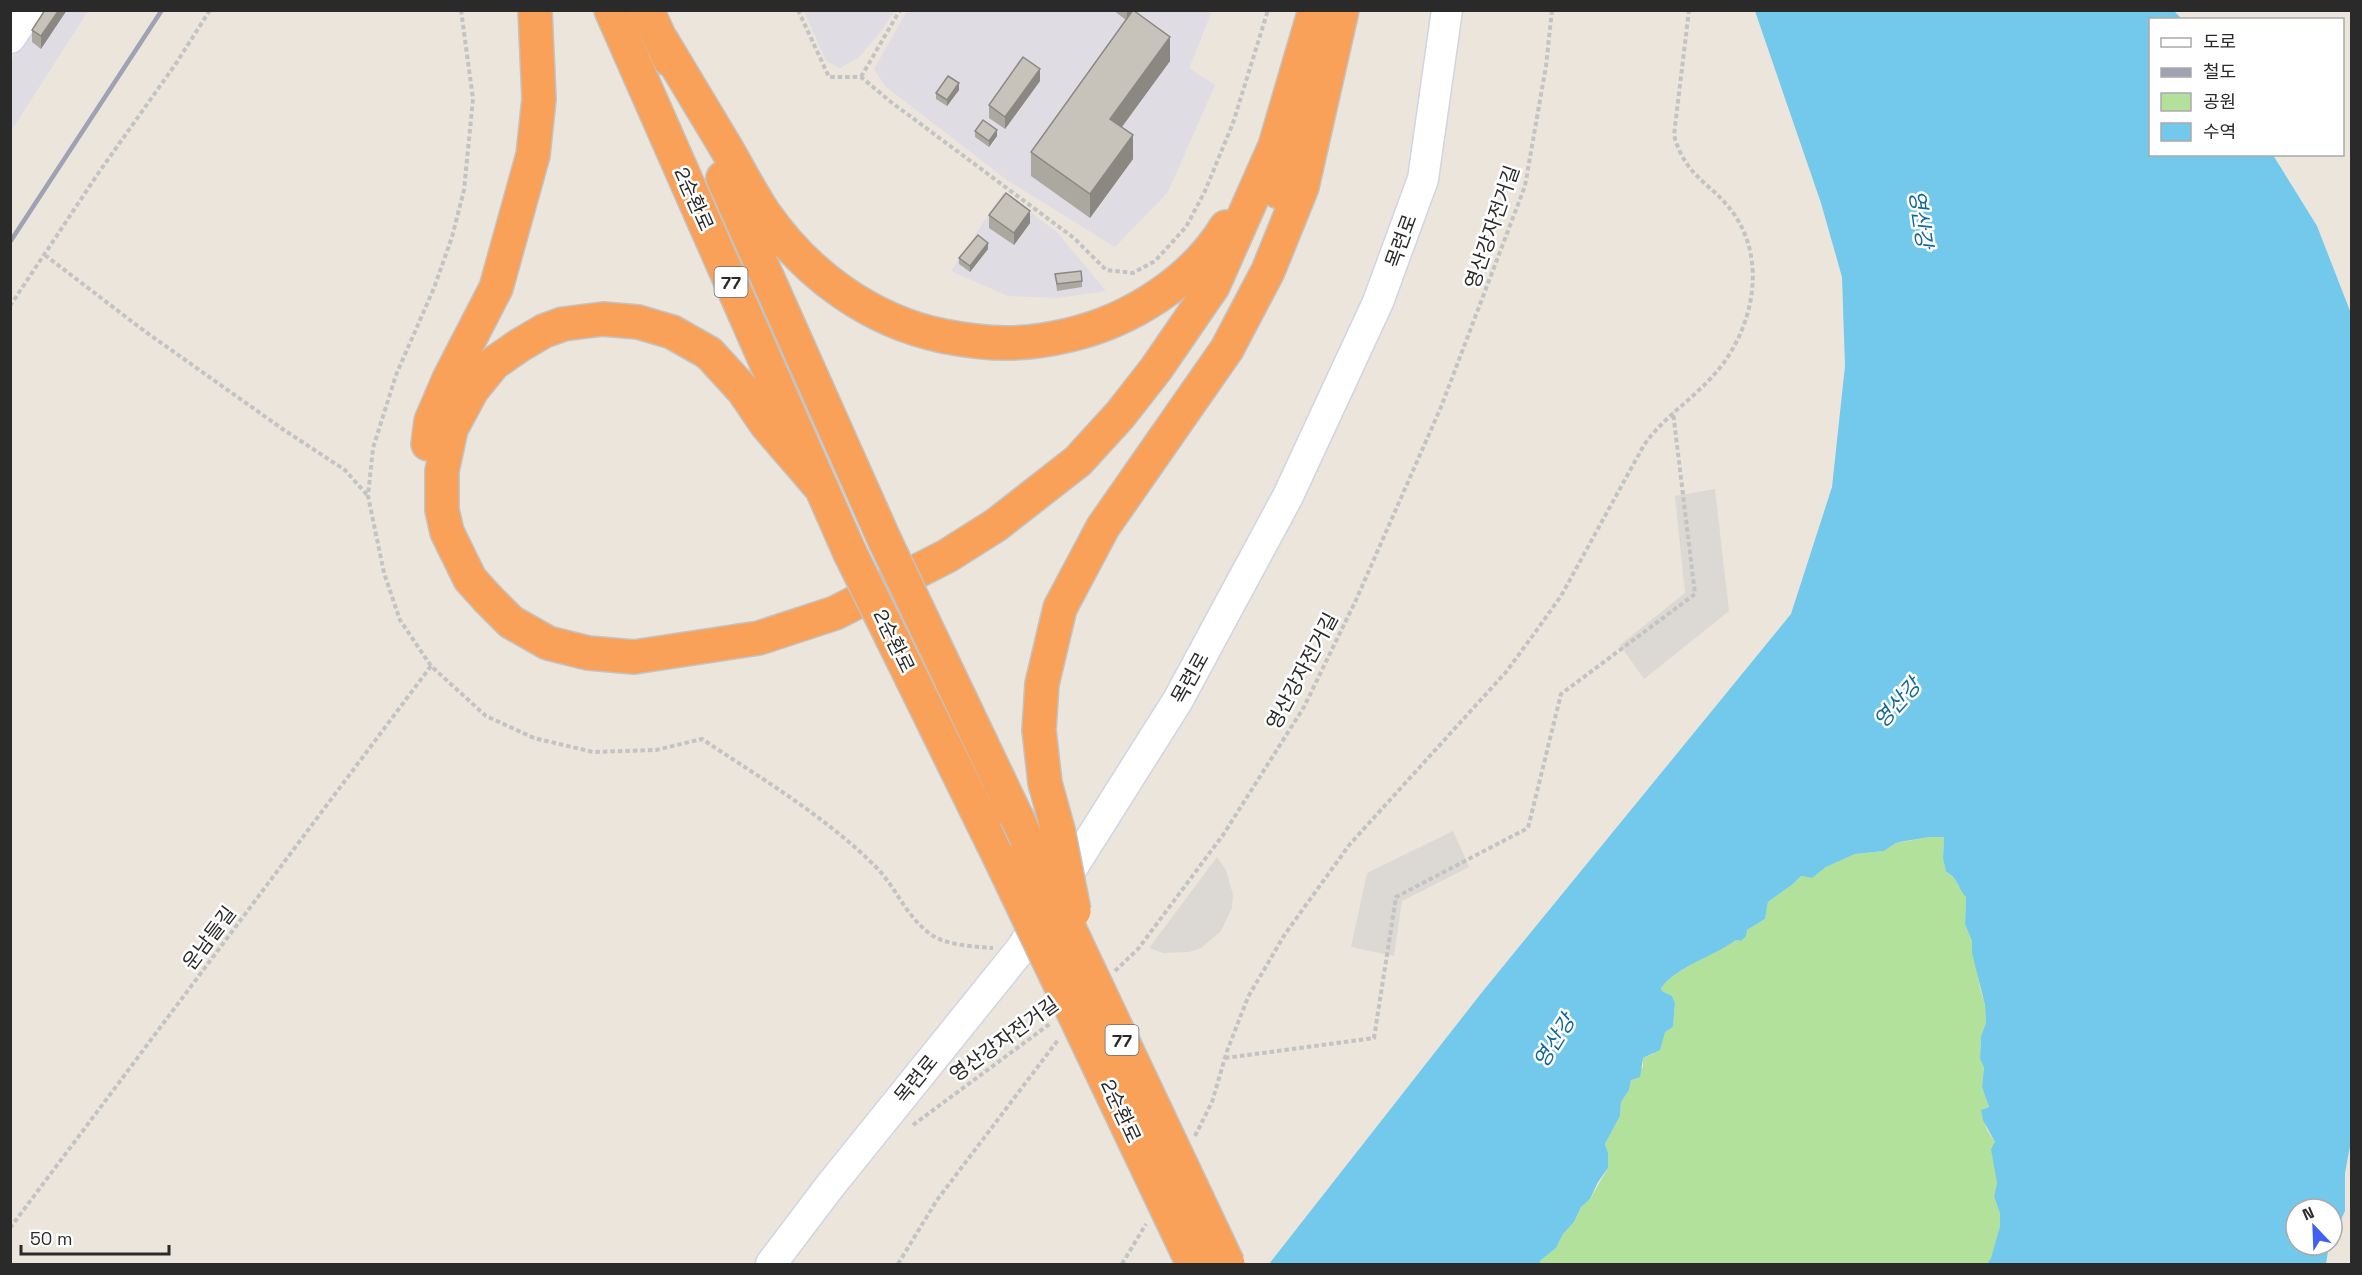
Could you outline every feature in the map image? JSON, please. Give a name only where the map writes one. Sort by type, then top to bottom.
[{"type":"highway","points":[[535,10],[539,99],[533,155],[496,288],[449,379],[431,421],[421,496],[430,542],[449,582],[489,629],[534,661],[590,673],[636,674],[693,667],[750,656],[820,634],[854,621],[943,576],[989,551],[1029,522],[1086,474],[1116,443],[1151,403],[1198,341],[1252,249],[1318,108]]},
{"type":"highway","name":"2순환로","points":[[611,10],[850,554],[1000,858],[1193,1264]]},
{"type":"highway","name":"2순환로","points":[[647,10],[885,541],[1016,816],[1098,967],[1228,1264]]},
{"type":"highway","points":[[822,489],[766,424],[743,390],[709,353],[672,332],[638,322],[603,319],[563,324],[544,331],[494,363],[472,390],[450,429],[442,471],[442,510],[447,532],[470,579],[512,622],[548,643],[588,653],[634,657],[759,638],[836,613],[957,550],[996,525],[1078,461],[1120,415],[1156,369],[1213,286],[1275,146],[1315,10]]},
{"type":"highway","points":[[1098,967],[1046,783],[1039,730],[1042,684],[1060,608],[1103,527],[1227,349],[1268,271],[1302,187],[1318,108],[1342,10]]},
{"type":"highway","points":[[662,41],[765,213],[815,271],[856,302],[891,321],[919,331],[968,341],[1014,345],[1058,338],[1098,329],[1140,307],[1172,286],[1215,246],[1275,146]]},
{"type":"street","points":[[10,38],[28,10]]},
{"type":"street","name":"목련로","points":[[771,1264],[830,1186],[1021,949],[1178,700],[1288,496],[1378,302],[1423,178],[1446,10]]},
{"type":"path","points":[[10,306],[210,10]]},
{"type":"path","points":[[461,10],[473,99],[465,190],[452,237],[396,375],[373,448],[369,496],[384,573],[400,620],[431,666],[486,716],[534,738],[593,752],[656,750],[702,739],[822,819],[877,868],[908,912],[935,937],[971,947],[1021,949]]},
{"type":"path","points":[[798,10],[830,77],[861,77],[891,102],[1074,238],[1106,270],[1133,273],[1155,261],[1186,227],[1200,200],[1233,123],[1268,10]]},
{"type":"path","points":[[861,77],[900,10]]},
{"type":"path","name":"영산강자전거길","points":[[1098,967],[1138,949],[1223,835],[1304,707],[1356,600],[1441,407],[1525,186],[1546,66],[1552,10]]},
{"type":"path","points":[[1192,1143],[1212,1102],[1225,1058],[1248,997],[1285,934],[1350,844],[1506,672],[1561,596],[1644,445],[1658,426],[1712,376],[1729,353],[1744,320],[1752,294],[1754,273],[1752,255],[1746,236],[1736,216],[1692,172],[1679,152],[1674,135],[1689,10]]},
{"type":"path","points":[[45,255],[142,330],[345,470],[369,496]]},
{"type":"path","points":[[1225,1058],[1374,1038],[1396,897],[1528,828],[1561,694],[1695,594],[1673,412]]},
{"type":"path","name":"운남들길","points":[[10,1228],[431,666]]},
{"type":"path","name":"영산강자전거길","points":[[906,1130],[1058,1018]]},
{"type":"path","points":[[898,1264],[937,1200],[1060,1037]]},
{"type":"path","points":[[1122,1264],[1152,1214]]},
{"type":"shaded area","points":[[41,11],[88,11],[11,131],[10,62]]},
{"type":"shaded area","points":[[804,11],[895,11],[859,57],[840,68],[826,61]]},
{"type":"shaded area","points":[[907,11],[1212,11],[1189,68],[1215,85],[1168,192],[1115,247],[1007,180],[885,86],[874,69]]},
{"type":"shaded area","points":[[1003,193],[1056,231],[1106,291],[1057,298],[1008,296],[951,271]]},
{"type":"shaded area","points":[[1715,489],[1729,611],[1644,679],[1620,645],[1685,593],[1675,496]]},
{"type":"shaded area","points":[[1453,831],[1469,867],[1402,901],[1394,956],[1351,947],[1367,873]]},
{"type":"shaded area","points":[[1217,857],[1226,870],[1233,895],[1232,908],[1221,931],[1201,948],[1189,952],[1163,953],[1149,948]]},
{"type":"green space","points":[[1944,837],[1943,858],[1946,872],[1955,880],[1966,897],[1965,924],[1972,941],[1985,1005],[1986,1023],[1981,1036],[1980,1059],[1984,1066],[1982,1087],[1989,1107],[1981,1110],[1987,1130],[1995,1142],[1992,1156],[1996,1165],[1997,1183],[1994,1196],[2000,1214],[2000,1226],[1991,1259],[1987,1264],[1539,1264],[1556,1248],[1563,1234],[1574,1222],[1581,1207],[1590,1199],[1608,1168],[1608,1153],[1605,1144],[1620,1116],[1621,1102],[1629,1090],[1631,1079],[1643,1067],[1643,1058],[1653,1054],[1665,1032],[1673,1027],[1675,1003],[1672,996],[1662,991],[1661,988],[1667,981],[1736,940],[1741,941],[1747,930],[1765,919],[1768,902],[1801,876],[1812,878],[1826,867],[1855,854],[1884,851],[1896,843]]},
{"type":"water","name":"영산강","points":[[1755,11],[2174,11],[2181,18],[2149,18],[2149,156],[2274,156],[2317,226],[2352,316],[2351,1141],[2345,1173],[2344,1213],[2344,1197],[2284,1197],[2284,1257],[2327,1257],[2326,1264],[1987,1264],[1991,1258],[2000,1226],[2000,1214],[1994,1196],[1997,1183],[1991,1149],[1995,1142],[1983,1120],[1981,1110],[1989,1107],[1982,1087],[1984,1067],[1980,1059],[1981,1036],[1986,1023],[1985,1005],[1972,953],[1972,941],[1965,924],[1966,897],[1953,877],[1946,872],[1943,858],[1944,837],[1930,837],[1896,843],[1884,851],[1855,854],[1826,867],[1812,878],[1801,876],[1768,902],[1765,919],[1747,930],[1746,936],[1741,941],[1736,940],[1686,968],[1661,988],[1662,991],[1672,996],[1675,1003],[1673,1027],[1665,1032],[1660,1050],[1643,1058],[1640,1077],[1631,1080],[1629,1090],[1621,1102],[1620,1116],[1605,1144],[1608,1153],[1608,1168],[1590,1199],[1581,1207],[1574,1222],[1563,1234],[1556,1248],[1539,1264],[1269,1264],[1483,991],[1791,614],[1832,487],[1845,366],[1842,277],[1821,203]]},
{"type":"building","points":[[45,10],[59,10],[41,36],[32,30]]},
{"type":"building","points":[[1133,10],[1170,37],[1110,119],[1133,135],[1090,194],[1031,152]]},
{"type":"building","points":[[1023,57],[1040,69],[1005,117],[989,105]]},
{"type":"building","points":[[948,76],[959,83],[947,100],[936,93]]},
{"type":"building","points":[[983,120],[997,130],[989,141],[975,131]]},
{"type":"building","points":[[1006,193],[1030,211],[1014,233],[989,215]]},
{"type":"building","points":[[978,235],[988,243],[970,266],[959,258]]},
{"type":"building","points":[[1081,271],[1082,281],[1057,284],[1055,274]]},
{"type":"railway","points":[[10,242],[162,10]]}]
